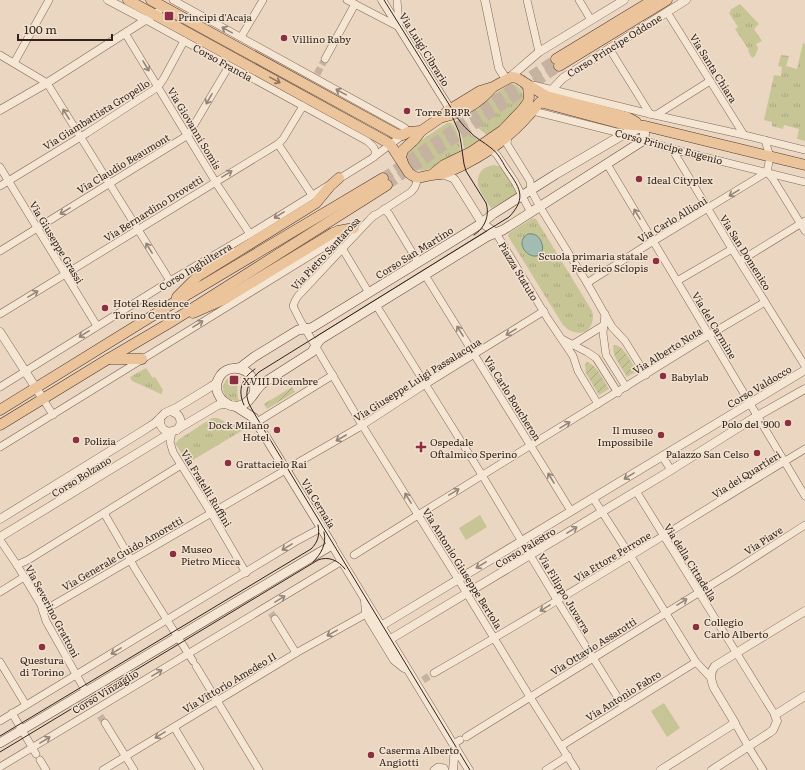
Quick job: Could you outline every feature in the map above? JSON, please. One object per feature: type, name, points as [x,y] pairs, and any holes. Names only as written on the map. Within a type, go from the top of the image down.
[{"type":"main road","name":"Corso Francia","points":[[128,0],[150,17],[385,141],[390,144],[403,163]]},
{"type":"main road","name":"Corso Francia","points":[[152,0],[171,2],[370,120],[401,136],[406,134]]},
{"type":"main road","name":"Corso Principe Oddone","points":[[652,0],[558,63],[667,0]]},
{"type":"main road","points":[[440,118],[452,116],[461,112],[507,78],[517,78],[546,96],[520,125],[505,133],[461,166],[437,174],[418,178],[409,173],[403,163],[401,157],[403,150],[421,131],[450,109],[480,91],[493,87]]},
{"type":"main road","points":[[505,133],[528,102],[528,86],[526,84]]},
{"type":"main road","name":"Corso Principe Eugenio","points":[[546,96],[627,117],[645,126],[805,165]]},
{"type":"main road","points":[[254,394],[254,382],[251,375],[246,371],[237,368],[230,369],[225,371],[218,380],[218,394],[222,400],[233,406],[248,402],[262,384],[312,352],[319,340],[488,236],[503,230],[531,213],[644,140],[645,126]]},
{"type":"main road","name":"Corso San Martino","points":[[237,368],[298,330],[313,327],[482,223],[493,214],[531,190],[624,134],[645,126]]},
{"type":"main road","points":[[406,134],[421,131]]},
{"type":"main road","points":[[165,308],[202,273],[316,203],[330,186],[339,178]]},
{"type":"main road","name":"Corso Inghilterra","points":[[0,410],[165,308],[385,182],[333,219],[171,322],[0,425]]},
{"type":"main road","points":[[171,322],[220,302],[333,233],[354,228]]},
{"type":"main road","points":[[108,359],[142,360]]},
{"type":"main road","name":"Via Cernaia","points":[[254,394],[252,404],[256,420]]},
{"type":"main road","name":"Via Cernaia","points":[[233,406],[256,420],[293,465],[321,528],[332,545]]},
{"type":"main road","name":"Corso Vinzaglio","points":[[0,744],[332,545]]},
{"type":"street","points":[[14,63],[49,0]]},
{"type":"street","name":"Corso Francia","points":[[108,0],[150,17],[184,41],[370,143],[376,153],[374,157]]},
{"type":"street","points":[[241,37],[262,0]]},
{"type":"street","points":[[347,0],[398,26],[397,0]]},
{"type":"street","name":"Via Luigi Cibrario","points":[[382,0],[450,109]]},
{"type":"street","points":[[485,0],[499,68],[507,78],[539,52],[624,0]]},
{"type":"street","points":[[527,0],[539,52]]},
{"type":"street","points":[[579,0],[591,20]]},
{"type":"street","name":"Corso Principe Oddone","points":[[546,96],[562,78],[686,0]]},
{"type":"street","points":[[0,110],[47,83],[171,2]]},
{"type":"street","name":"Corso Francia","points":[[171,2],[316,76],[405,128],[406,134]]},
{"type":"street","points":[[325,59],[355,4]]},
{"type":"street","name":"Via Santa Chiara","points":[[667,12],[744,135]]},
{"type":"street","name":"Via Giovanni Somis","points":[[125,33],[250,234]]},
{"type":"street","name":"Via Giambattista Gropello","points":[[0,186],[158,87],[184,41]]},
{"type":"street","points":[[609,48],[653,115]]},
{"type":"street","points":[[0,55],[47,83],[170,281]]},
{"type":"street","name":"Via Claudio Beaumont","points":[[0,251],[188,135],[229,66]]},
{"type":"street","points":[[653,115],[710,81]]},
{"type":"street","points":[[546,96],[653,115],[805,150]]},
{"type":"street","points":[[362,104],[370,120]]},
{"type":"street","name":"Via Bernardino Drovetti","points":[[0,314],[278,144],[283,139],[302,106]]},
{"type":"street","name":"Corso Principe Eugenio","points":[[533,111],[624,134],[672,149],[805,182]]},
{"type":"street","name":"Corso Principe Eugenio","points":[[645,126],[653,115]]},
{"type":"street","points":[[337,125],[351,122]]},
{"type":"street","points":[[505,133],[507,144],[530,181],[531,190],[540,207],[587,283],[612,327],[625,341],[646,375]]},
{"type":"street","points":[[390,144],[406,134]]},
{"type":"street","points":[[765,140],[770,157],[767,172],[803,222],[805,231]]},
{"type":"street","points":[[278,144],[312,195]]},
{"type":"street","name":"Corso Inghilterra","points":[[0,387],[170,281],[250,234],[374,157],[390,144]]},
{"type":"street","points":[[488,146],[499,158],[515,182],[531,213]]},
{"type":"street","name":"Via San Domenico","points":[[672,149],[805,366]]},
{"type":"street","name":"Via del Carmine","points":[[607,164],[805,496]]},
{"type":"street","name":"Via Giuseppe Grassi","points":[[0,167],[97,326]]},
{"type":"street","name":"Via Carlo Allioni","points":[[587,283],[767,172]]},
{"type":"street","name":"Piazza Statuto","points":[[437,174],[453,178],[482,223],[496,233],[572,356],[578,371],[598,404]]},
{"type":"street","points":[[0,447],[414,190],[418,178]]},
{"type":"street","points":[[384,209],[389,214],[418,262]]},
{"type":"street","name":"Via Pietro Santarosa","points":[[293,306],[294,301],[298,296],[374,215]]},
{"type":"street","points":[[740,261],[803,222]]},
{"type":"street","points":[[342,248],[369,293]]},
{"type":"street","points":[[677,281],[732,249]]},
{"type":"street","name":"Via Carlo Boucheron","points":[[425,275],[572,511]]},
{"type":"street","name":"Via Alberto Nota","points":[[354,555],[709,335],[765,302]]},
{"type":"street","name":"Via Filippo Juvarra","points":[[376,305],[623,706]]},
{"type":"street","name":"Via Antonio Giuseppe Bertola","points":[[293,306],[362,425],[419,514],[576,770]]},
{"type":"street","name":"Via Giuseppe Luigi Passalacqua","points":[[211,513],[362,425],[544,311]]},
{"type":"street","points":[[605,314],[603,334],[606,355],[622,390]]},
{"type":"street","points":[[572,345],[604,325]]},
{"type":"street","points":[[0,332],[53,415]]},
{"type":"street","name":"Piazza Statuto","points":[[560,338],[596,358],[622,390]]},
{"type":"street","name":"Corso Valdocco","points":[[662,456],[805,370]]},
{"type":"street","points":[[256,420],[333,375]]},
{"type":"street","points":[[170,411],[177,413],[180,419],[180,425],[174,431],[166,431],[160,424],[160,418],[165,412],[176,408],[212,387],[218,380]]},
{"type":"street","points":[[662,456],[671,470],[758,416],[805,389]]},
{"type":"street","name":"Corso Bolzano","points":[[0,539],[218,405],[224,404],[233,406]]},
{"type":"street","name":"Corso Bolzano","points":[[0,519],[141,432],[160,418]]},
{"type":"street","name":"Via Fratelli Ruffini","points":[[174,431],[170,442],[173,452],[246,573]]},
{"type":"street","name":"Via dei Quartieri","points":[[698,515],[805,449]]},
{"type":"street","name":"Corso Palestro","points":[[380,626],[662,456]]},
{"type":"street","points":[[17,565],[28,560],[181,465]]},
{"type":"street","name":"Corso Palestro","points":[[389,640],[671,470]]},
{"type":"street","name":"Via della Cittadella","points":[[636,492],[775,715]]},
{"type":"street","points":[[593,498],[696,662],[711,678]]},
{"type":"street","points":[[104,513],[167,620],[195,663],[259,770]]},
{"type":"street","name":"Via Generale Guido Amoretti","points":[[42,611],[211,513]]},
{"type":"street","name":"Via Ettore Perrone","points":[[434,673],[495,638],[698,515]]},
{"type":"street","name":"Via Piave","points":[[732,572],[805,525]]},
{"type":"street","points":[[0,720],[321,528]]},
{"type":"street","name":"Via Severino Grattoni","points":[[0,539],[40,605],[46,621],[86,692]]},
{"type":"street","name":"Via Cernaia","points":[[332,545],[409,672]]},
{"type":"street","name":"Corso Vinzaglio","points":[[0,767],[36,754],[189,654],[271,613],[342,561]]},
{"type":"street","name":"Via Ottavio Assarotti","points":[[454,746],[463,738],[530,696],[732,572]]},
{"type":"street","points":[[0,592],[24,577]]},
{"type":"street","name":"Via Cernaia","points":[[365,600],[366,614],[394,660],[419,682],[469,770]]},
{"type":"street","points":[[763,770],[714,688],[711,678],[712,671],[715,666],[805,611]]},
{"type":"street","points":[[271,613],[296,653]]},
{"type":"street","name":"Via Vittorio Amedeo II","points":[[103,770],[296,653],[366,614]]},
{"type":"street","points":[[0,662],[26,705]]},
{"type":"street","name":"Via Antonio Fabro","points":[[561,746],[623,706],[696,662]]},
{"type":"street","points":[[712,770],[773,730],[777,721],[775,715],[805,696]]},
{"type":"street","points":[[12,713],[46,770]]},
{"type":"street","points":[[104,723],[134,770]]},
{"type":"street","points":[[660,770],[735,723]]},
{"type":"street","points":[[174,727],[200,770]]},
{"type":"street","points":[[453,770],[454,746]]},
{"type":"street","points":[[546,770],[568,756]]},
{"type":"street","points":[[434,770],[438,767],[444,768],[445,770]]},
{"type":"green space","points":[[740,4],[759,24],[754,29],[762,41],[756,44],[758,48],[755,56],[752,58],[748,51],[749,50],[735,29],[738,27],[729,13],[731,11],[730,10]]},
{"type":"green space","points":[[803,43],[805,44],[805,141],[797,139],[799,129],[784,125],[783,129],[772,126],[772,122],[764,120],[774,75],[781,76],[782,67],[778,66],[781,55],[789,56],[786,66],[797,69]]},
{"type":"green space","points":[[510,84],[517,86],[521,90],[524,97],[523,102],[503,124],[488,136],[472,123],[466,112]]},
{"type":"green space","points":[[447,123],[451,123],[456,129],[461,153],[427,170],[417,170],[407,154],[411,147]]},
{"type":"green space","points":[[462,126],[479,141],[465,151],[460,128]]},
{"type":"green space","points":[[494,165],[506,172],[517,194],[491,208],[480,191],[478,177],[483,170]]},
{"type":"green space","points":[[533,218],[536,219],[592,311],[592,324],[585,332],[574,332],[568,330],[563,325],[508,236],[509,233]]},
{"type":"green space","points":[[614,345],[618,346],[624,351],[637,371],[627,377],[615,357],[613,349]]},
{"type":"green space","points":[[587,362],[594,366],[609,389],[599,395],[586,373],[585,365]]},
{"type":"green space","points":[[146,368],[153,378],[155,377],[163,390],[161,394],[132,381],[130,377]]},
{"type":"green space","points":[[234,375],[241,377],[237,389],[239,401],[228,398],[223,391],[225,382]]},
{"type":"green space","points":[[292,387],[295,392],[267,409],[264,404]]},
{"type":"green space","points":[[212,418],[217,418],[228,423],[238,425],[243,430],[188,463],[175,443]]},
{"type":"green space","points":[[480,515],[487,527],[466,540],[459,528]]},
{"type":"green space","points":[[664,703],[680,728],[667,737],[651,711]]},
{"type":"shaded area","points":[[528,234],[539,237],[543,246],[541,253],[537,256],[529,254],[523,247],[522,242]]},
{"type":"tunnel","points":[[317,74],[325,59]]},
{"type":"tunnel","points":[[383,178],[556,59]]},
{"type":"tunnel","points":[[387,185],[559,66]]},
{"type":"tunnel","points":[[271,613],[275,619]]},
{"type":"tunnel","points":[[423,680],[434,673]]},
{"type":"tunnel","points":[[100,716],[105,723]]},
{"type":"tram line","points":[[384,0],[460,121],[471,133],[500,157],[520,192],[518,204],[509,217],[259,372],[249,385],[247,397],[254,413],[470,770]]},
{"type":"tram line","points":[[452,116],[459,132],[466,171],[486,203],[487,208],[486,221],[481,229],[474,235]]},
{"type":"tram line","points":[[244,405],[241,394],[242,385],[247,376],[255,369]]},
{"type":"tram line","points":[[0,736],[311,549],[318,538],[318,525]]},
{"type":"tram line","points":[[313,562],[319,556],[323,548],[325,541],[324,532]]},
{"type":"tram line","points":[[0,752],[318,560],[325,558],[333,560],[345,569]]},
{"type":"place","name":"Principi d'Acaja","points":[[169,16]]},
{"type":"place","name":"Villino Raby","points":[[284,38]]},
{"type":"place","name":"Torre BBPR","points":[[407,111]]},
{"type":"place","name":"Ideal Cityplex","points":[[639,179]]},
{"type":"place","name":"Scuola primaria statale Federico Sclopis","points":[[656,261]]},
{"type":"place","name":"Hotel Residence Torino Centro","points":[[105,308]]},
{"type":"place","name":"Babylab","points":[[663,376]]},
{"type":"place","name":"XVIII Dicembre","points":[[234,380]]},
{"type":"place","name":"Polo del '900","points":[[788,423]]},
{"type":"place","name":"Dock Milano Hotel","points":[[277,430]]},
{"type":"place","name":"Il museo Impossibile","points":[[661,435]]},
{"type":"place","name":"Polizia","points":[[76,440]]},
{"type":"place","name":"Ospedale Oftalmico Sperino","points":[[421,447]]},
{"type":"place","name":"Palazzo San Celso","points":[[757,453]]},
{"type":"place","name":"Grattacielo Rai","points":[[228,463]]},
{"type":"place","name":"Museo Pietro Micca","points":[[173,554]]},
{"type":"place","name":"Collegio Carlo Alberto","points":[[696,627]]},
{"type":"place","name":"Questura di Torino","points":[[42,647]]},
{"type":"place","name":"Caserma Alberto Angiotti","points":[[371,755]]}]
